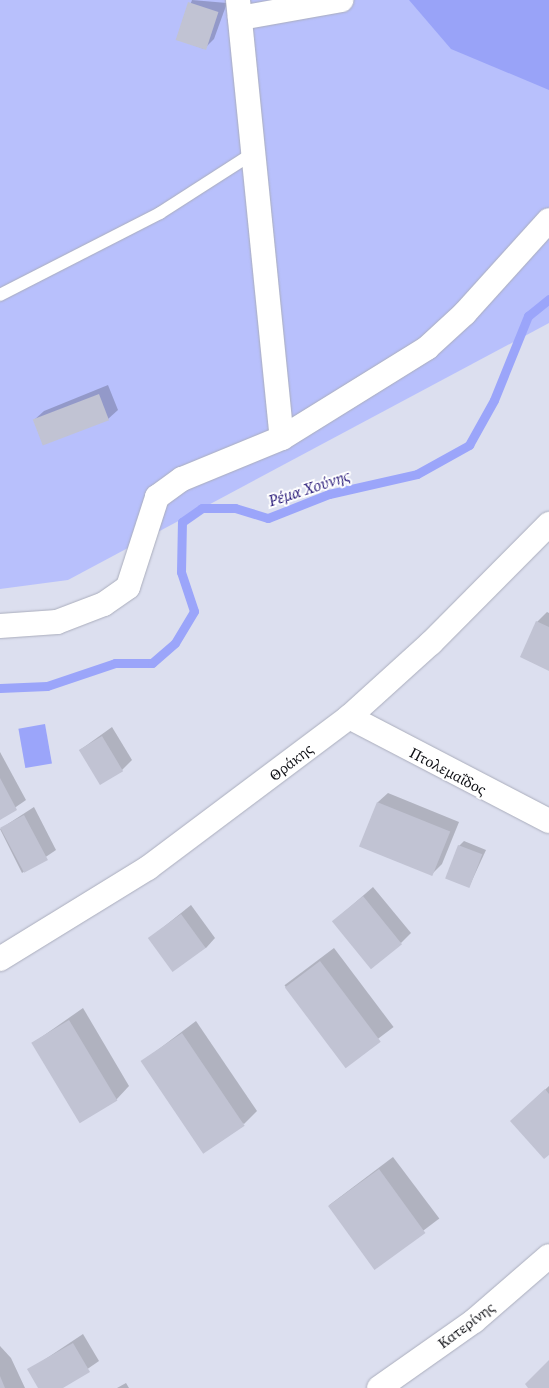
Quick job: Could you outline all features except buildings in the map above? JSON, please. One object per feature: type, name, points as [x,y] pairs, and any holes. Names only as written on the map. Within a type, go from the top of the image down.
[{"type":"street","points":[[282,438],[252,154],[239,9],[341,0]]},
{"type":"street","points":[[0,626],[57,622],[104,604],[128,587],[157,498],[182,479],[282,438],[427,348],[466,313],[549,220]]},
{"type":"street","name":"Θράκης","points":[[0,959],[148,868],[349,717],[431,643],[549,524]]},
{"type":"street","name":"Πτολεμαΐδος","points":[[349,717],[549,821]]},
{"type":"street","name":"Κατερίνης","points":[[379,1388],[474,1321],[549,1256]]},
{"type":"lane","points":[[0,296],[160,213],[252,154]]},
{"type":"shaded area","points":[[0,0],[549,0],[549,323],[68,580],[0,589]]},
{"type":"shaded area","points":[[409,0],[549,0],[549,90],[451,49]]},
{"type":"shaded area","points":[[45,724],[52,763],[25,768],[18,729]]},
{"type":"waterway","name":"Ρέμα Χούνης","points":[[0,688],[47,686],[115,663],[152,663],[175,643],[194,611],[181,572],[182,522],[202,508],[235,508],[268,518],[329,494],[417,474],[469,445],[494,400],[528,316],[549,299]]}]
